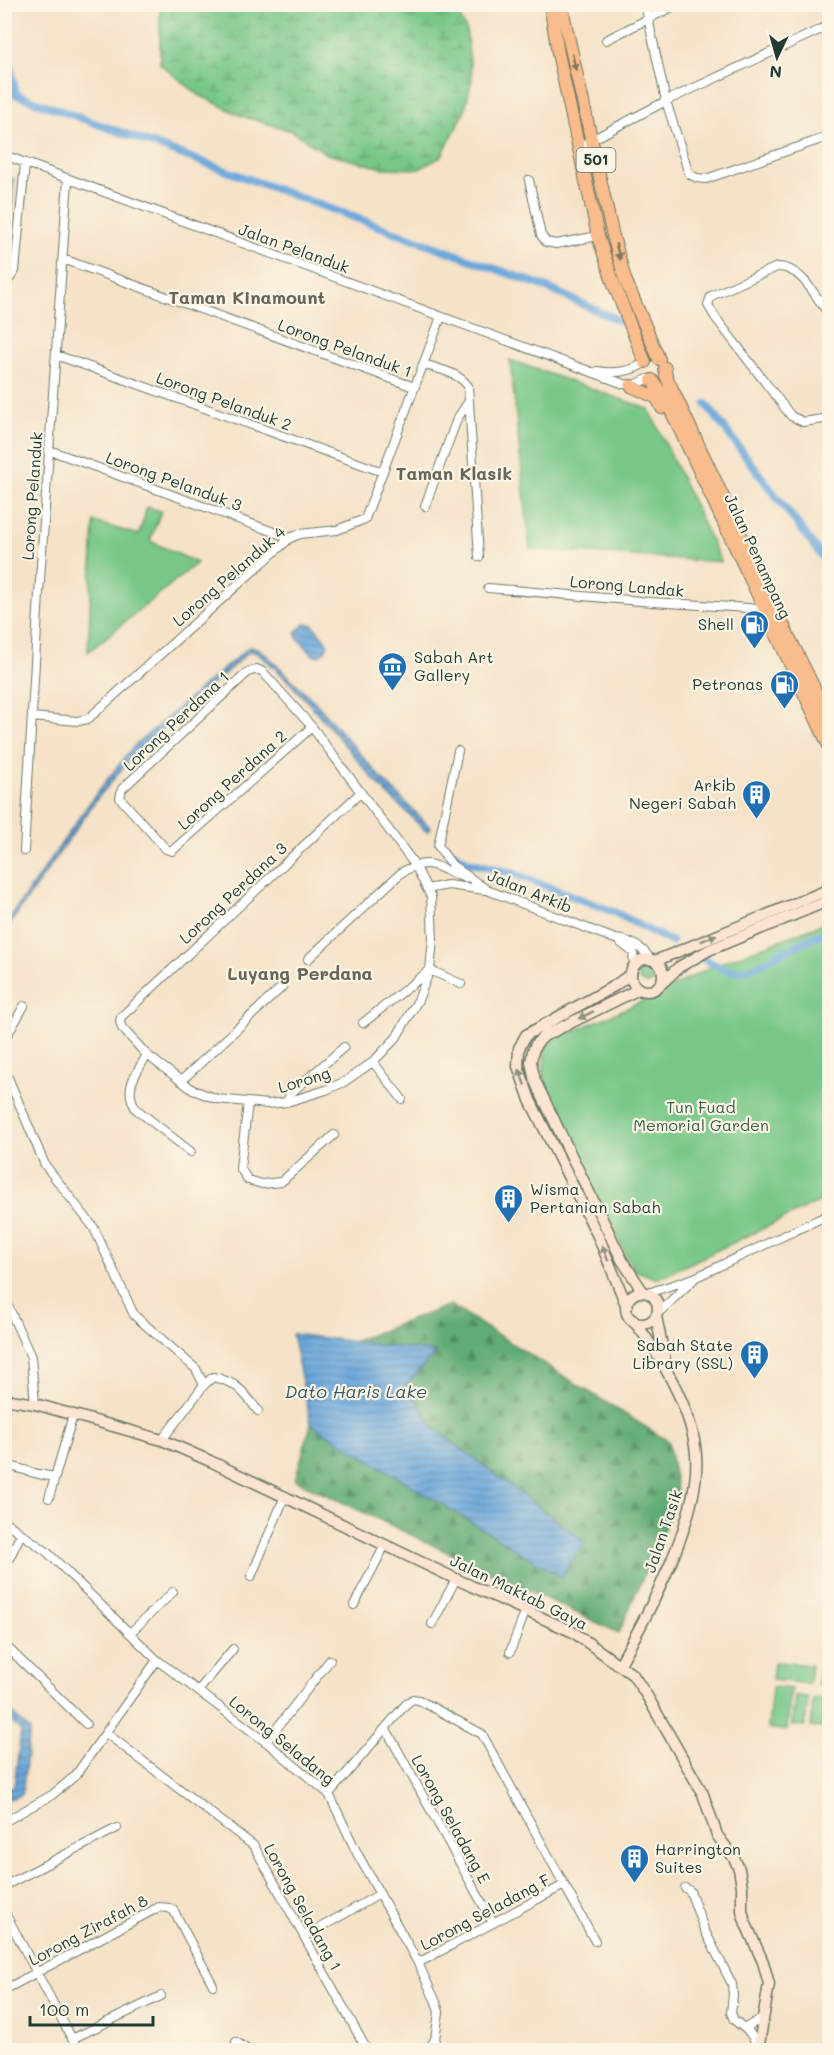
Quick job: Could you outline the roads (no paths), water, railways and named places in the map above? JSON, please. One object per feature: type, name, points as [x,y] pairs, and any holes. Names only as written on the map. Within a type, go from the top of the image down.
[{"type":"main road","name":"Jalan Penampang","points":[[550,4],[560,61],[625,279],[666,376],[786,633],[830,720]]},
{"type":"main road","name":"Jalan Penampang","points":[[561,4],[586,144],[598,236],[613,282],[645,362],[643,372],[666,398],[764,609],[825,728],[830,748]]},
{"type":"main road","points":[[645,362],[651,358],[659,359],[663,377],[650,380]]},
{"type":"main road","points":[[631,386],[657,398],[680,442],[699,467]]},
{"type":"main road","points":[[768,593],[764,609],[772,614],[786,633]]},
{"type":"street","points":[[645,4],[666,101],[689,174],[706,179],[830,136]]},
{"type":"street","points":[[606,40],[678,4]]},
{"type":"street","points":[[586,144],[666,101],[830,25]]},
{"type":"street","name":"Jalan Pelanduk","points":[[4,155],[631,386]]},
{"type":"street","points":[[4,280],[10,278],[15,271],[25,163]]},
{"type":"street","name":"Lorong Pelanduk","points":[[24,851],[68,179]]},
{"type":"street","points":[[529,180],[543,239],[556,244],[598,236]]},
{"type":"street","name":"Lorong Pelanduk 1","points":[[63,259],[414,387]]},
{"type":"street","points":[[830,316],[799,274],[785,267],[777,267],[711,296],[708,305],[714,317],[791,416],[803,422],[830,418]]},
{"type":"street","name":"Lorong Pelanduk 4","points":[[33,717],[78,721],[88,718],[290,538],[300,534],[337,530],[365,519],[441,317]]},
{"type":"street","name":"Lorong Pelanduk 2","points":[[56,355],[383,472]]},
{"type":"street","name":"Jalan Pelanduk","points":[[575,367],[615,372],[634,369],[645,362]]},
{"type":"street","points":[[423,364],[463,379],[468,386],[479,557]]},
{"type":"street","points":[[631,386],[650,380]]},
{"type":"street","points":[[424,506],[457,419],[469,401]]},
{"type":"street","name":"Lorong Pelanduk 3","points":[[49,450],[290,538]]},
{"type":"street","name":"Lorong Landak","points":[[488,588],[764,609]]},
{"type":"street","name":"Lorong","points":[[124,1014],[120,1022],[122,1028],[147,1055],[193,1090],[217,1099],[248,1103],[287,1102],[344,1082],[373,1062],[396,1038],[409,1018],[430,970],[433,939],[431,897],[415,865],[312,727],[263,672],[257,669],[248,672]]},
{"type":"street","name":"Lorong Perdana 1","points":[[170,851],[120,798],[122,789],[248,672]]},
{"type":"street","name":"Lorong Perdana 2","points":[[170,851],[312,727]]},
{"type":"street","name":"Jalan Arkib","points":[[458,751],[438,846],[452,865],[487,891],[615,939],[631,950],[635,960],[632,970]]},
{"type":"street","name":"Lorong Perdana 3","points":[[124,1014],[360,792]]},
{"type":"street","points":[[308,959],[402,872],[415,865],[428,863],[470,880]]},
{"type":"street","points":[[427,889],[448,885],[487,891]]},
{"type":"street","points":[[431,897],[458,886]]},
{"type":"street","points":[[694,1278],[649,1322],[633,1320],[628,1313],[599,1238],[530,1100],[521,1077],[518,1058],[522,1041],[533,1030],[606,991],[641,960],[653,960],[830,889]]},
{"type":"street","points":[[632,970],[633,983],[639,989],[654,990],[687,962],[709,950],[830,900]]},
{"type":"street","name":"Jalan Arkib","points":[[615,939],[622,939],[640,948],[653,960]]},
{"type":"street","points":[[653,960],[664,973],[662,983]]},
{"type":"street","points":[[363,1023],[430,970],[461,984]]},
{"type":"street","points":[[181,1081],[282,987]]},
{"type":"street","points":[[639,989],[544,1036],[536,1044],[531,1062],[534,1081],[622,1260],[645,1293],[657,1301],[656,1315]]},
{"type":"street","points":[[4,1041],[24,1006]]},
{"type":"street","points":[[287,1102],[290,1094],[344,1047]]},
{"type":"street","points":[[147,1055],[131,1081],[129,1088],[131,1103],[135,1109],[191,1152]]},
{"type":"street","points":[[373,1062],[402,1099]]},
{"type":"street","points":[[4,1068],[45,1166],[94,1228],[134,1316],[196,1369],[204,1385]]},
{"type":"street","points":[[248,1103],[240,1168],[248,1180],[262,1184],[281,1182],[334,1135]]},
{"type":"street","points":[[627,1307],[630,1298],[636,1293],[645,1293],[694,1278],[830,1214]]},
{"type":"street","points":[[4,1297],[9,1314],[32,1357],[35,1404]]},
{"type":"street","name":"Jalan Tasik","points":[[656,1315],[666,1369]]},
{"type":"street","name":"Jalan Tasik","points":[[620,1664],[646,1617],[664,1576],[687,1518],[696,1480],[696,1455],[682,1405],[666,1369],[633,1320]]},
{"type":"street","points":[[162,1440],[204,1385],[213,1377],[231,1382],[244,1393],[258,1411]]},
{"type":"street","name":"Jalan Maktab Gaya","points":[[4,1399],[35,1404],[162,1440],[573,1632],[633,1675],[647,1695],[703,1794],[717,1835],[734,1858],[738,1869],[742,1886],[742,1911],[768,1976],[769,1984],[758,2048]]},
{"type":"street","points":[[50,1498],[73,1415]]},
{"type":"street","points":[[4,1464],[55,1477]]},
{"type":"street","points":[[251,1577],[285,1496]]},
{"type":"street","name":"Lorong Seladang","points":[[4,1521],[47,1552],[157,1660],[266,1742],[329,1794],[357,1853],[418,1963],[436,2002],[439,2012],[435,2039],[429,2050]]},
{"type":"street","points":[[4,1569],[21,1534]]},
{"type":"street","points":[[354,1605],[385,1545]]},
{"type":"street","points":[[432,1624],[456,1579]]},
{"type":"street","points":[[130,1633],[173,1592]]},
{"type":"street","points":[[510,1652],[526,1610]]},
{"type":"street","points":[[4,1644],[86,1724]]},
{"type":"street","points":[[198,1691],[233,1648]]},
{"type":"street","points":[[4,1822],[52,1795],[75,1776],[157,1660]]},
{"type":"street","points":[[266,1742],[330,1660]]},
{"type":"street","points":[[329,1794],[406,1704],[412,1700],[419,1700],[482,1734],[595,1941]]},
{"type":"street","name":"Lorong Seladang E","points":[[386,1729],[493,1923]]},
{"type":"street","name":"Lorong Seladang 1","points":[[106,1733],[254,1846],[367,2050]]},
{"type":"street","points":[[4,1886],[117,1828]]},
{"type":"street","name":"Lorong Seladang F","points":[[418,1963],[564,1885]]},
{"type":"street","points":[[685,1888],[690,1891],[704,1929],[732,1984],[731,2013],[734,2020],[746,2028],[758,2048]]},
{"type":"street","points":[[305,1936],[380,1894]]},
{"type":"street","name":"Lorong Zirafah 8","points":[[4,1990],[159,1907],[174,1911],[213,1986]]},
{"type":"street","points":[[4,1911],[78,2050]]},
{"type":"street","points":[[72,2038],[161,1996]]},
{"type":"street","points":[[746,2028],[764,2017]]},
{"type":"street","points":[[236,2042],[248,2050]]},
{"type":"street","points":[[506,2050],[513,2050]]},
{"type":"water","points":[[306,623],[313,625],[328,644],[326,650],[319,656],[313,655],[296,636],[296,632]]},
{"type":"water","points":[[249,647],[258,648],[315,702],[382,779],[431,828],[427,832],[402,808],[377,783],[295,688],[277,670],[250,651],[137,751],[97,799],[5,931],[5,925],[93,798],[132,748]]},
{"type":"water","name":"Dato Haris Lake","points":[[292,1334],[436,1352],[406,1385],[435,1429],[585,1542],[561,1577],[311,1424]]},
{"type":"water","points":[[5,1707],[30,1730],[22,1795],[5,1800],[5,1789],[14,1786],[21,1731],[5,1716]]},
{"type":"waterway","points":[[4,38],[16,94]]},
{"type":"waterway","points":[[4,90],[543,286],[620,321]]},
{"type":"waterway","points":[[706,404],[830,567]]},
{"type":"waterway","points":[[448,850],[468,862],[512,873],[614,912],[672,942]]},
{"type":"waterway","points":[[774,956],[830,930]]},
{"type":"waterway","points":[[698,956],[732,971],[747,970],[767,961]]},
{"type":"place","name":"Shell","points":[[755,650]]},
{"type":"place","name":"Sabah Art Gallery","points":[[393,692]]},
{"type":"place","name":"Petronas","points":[[784,710]]},
{"type":"place","name":"Arkib Negeri Sabah","points":[[757,820]]},
{"type":"place","name":"Wisma Pertanian Sabah","points":[[509,1224]]},
{"type":"place","name":"Sabah State Library (SSL)","points":[[754,1380]]},
{"type":"place","name":"Harrington Suites","points":[[634,1884]]},
{"type":"district","name":"Taman Kinamount","points":[[247,298]]},
{"type":"district","name":"Taman Klasik","points":[[454,474]]},
{"type":"district","name":"Luyang Perdana","points":[[300,974]]},
{"type":"park label","name":"Tun Fuad Memorial Garden","points":[[701,1116]]}]
